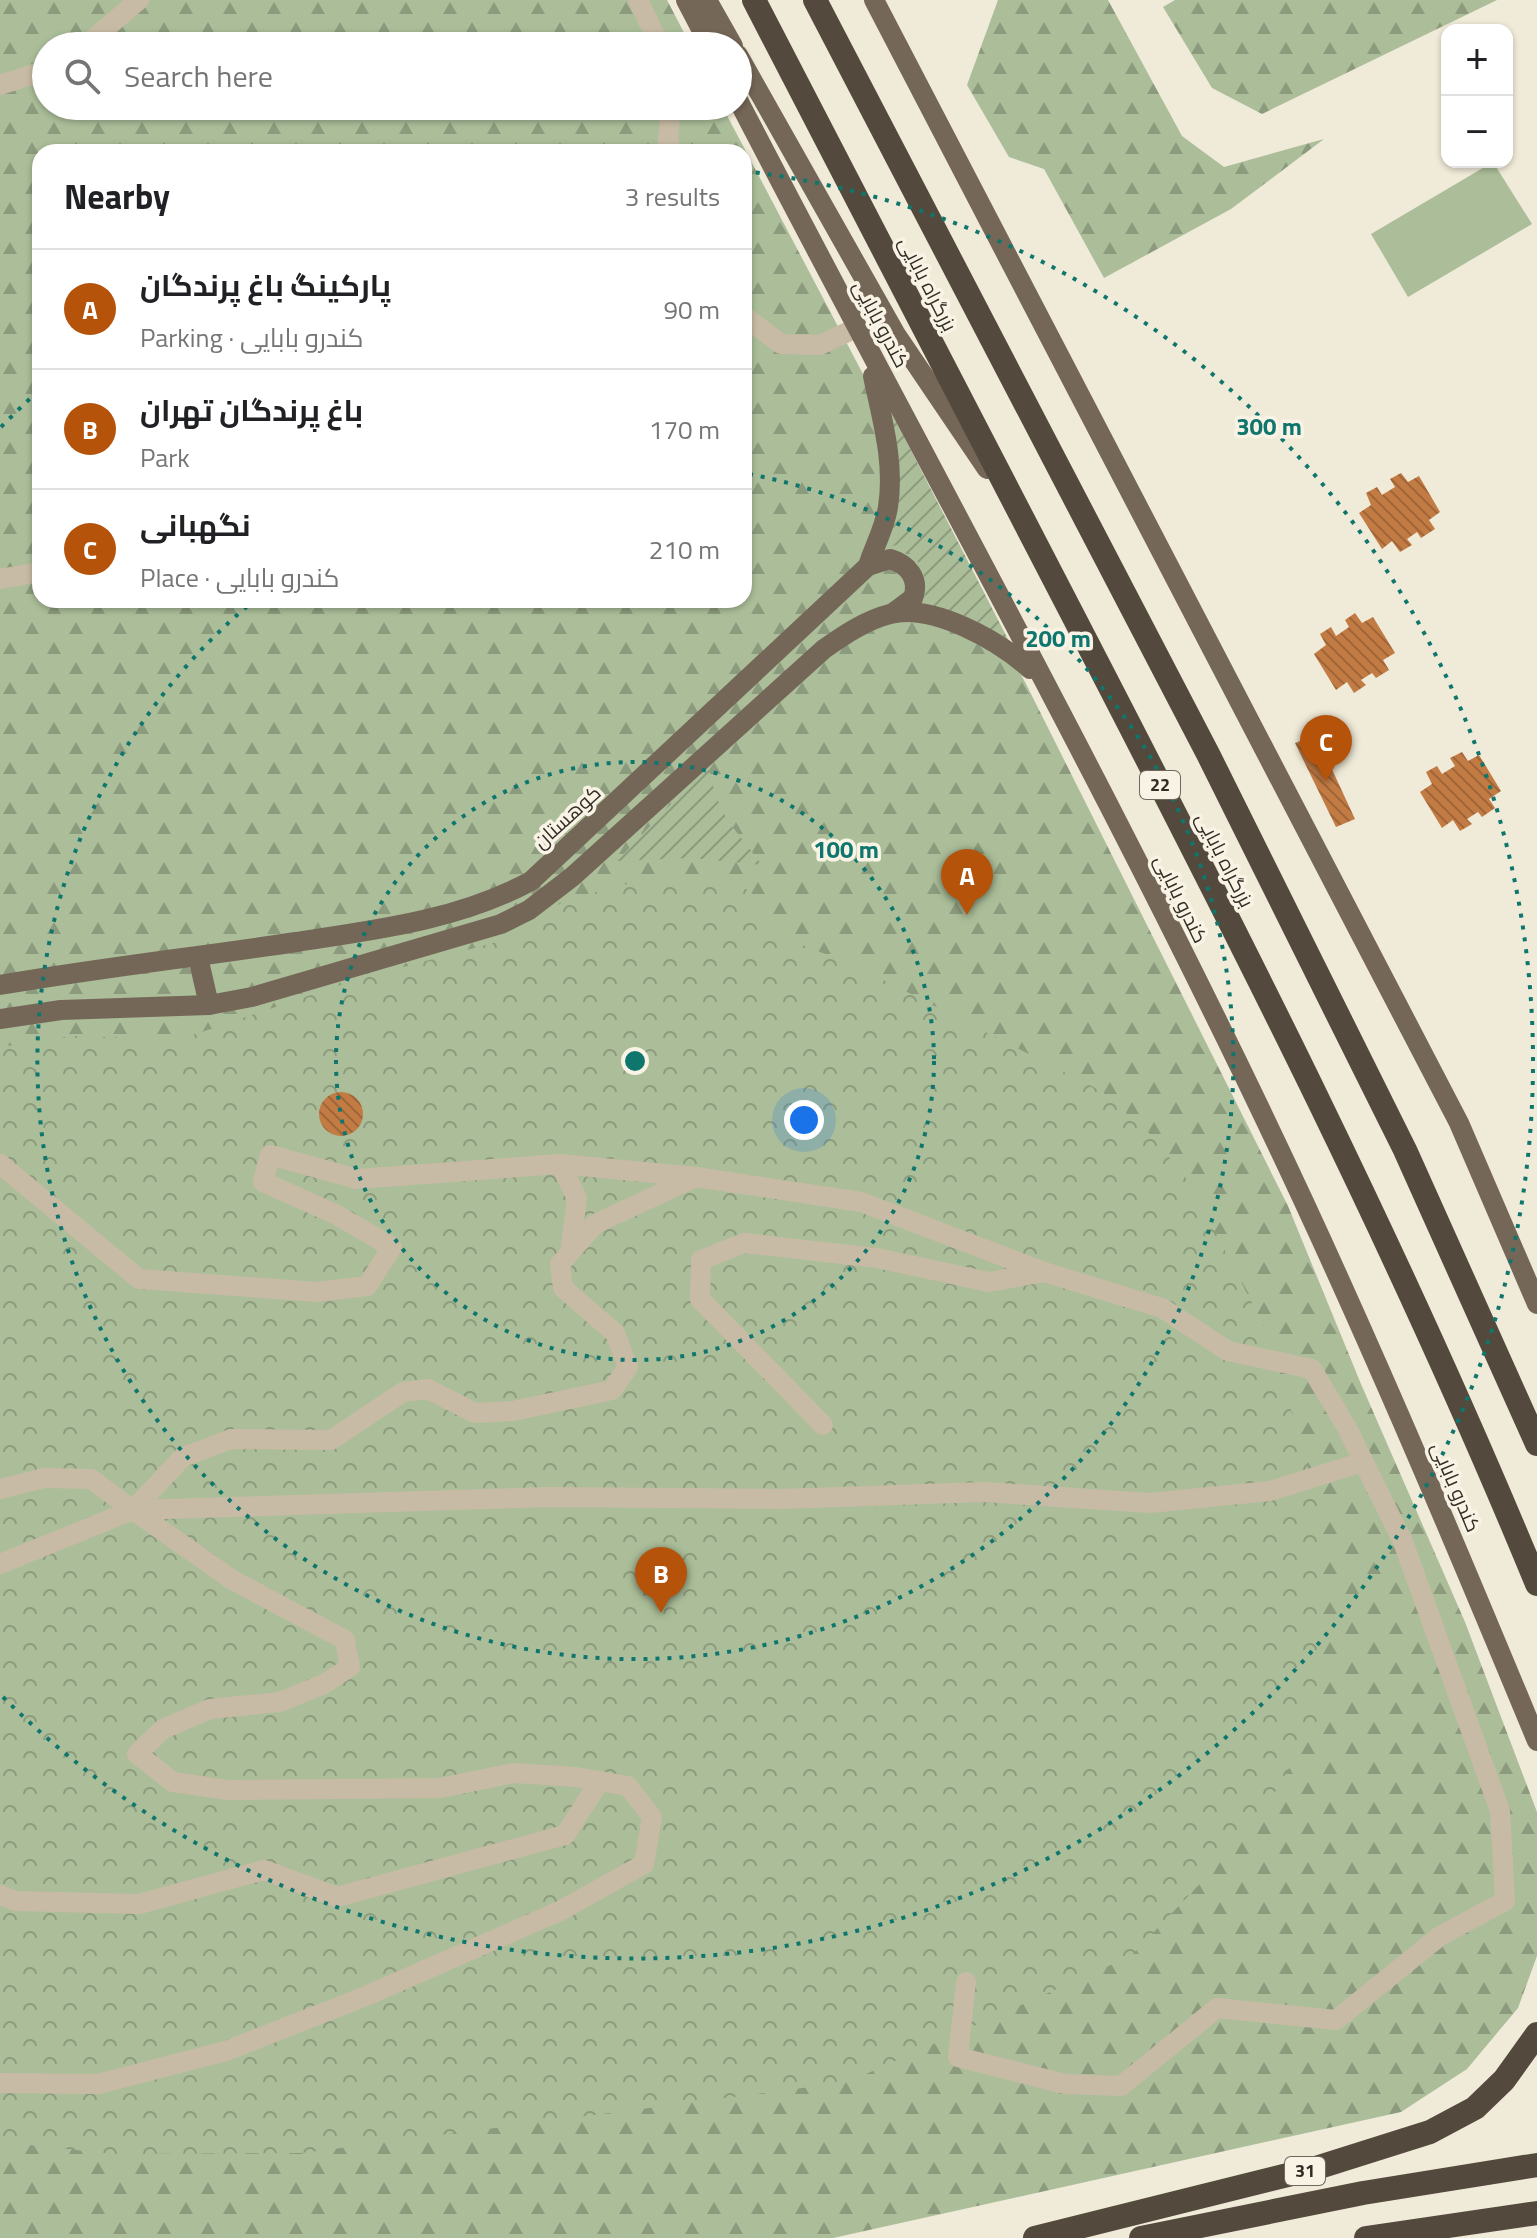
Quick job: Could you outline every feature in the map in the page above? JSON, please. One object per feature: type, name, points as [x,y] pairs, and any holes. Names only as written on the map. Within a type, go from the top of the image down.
[{"type":"highway","name":"بزرگراه بابایی","points":[[754,0],[1356,1173],[1495,1481],[1537,1584]]},
{"type":"highway","name":"بزرگراه بابایی","points":[[815,0],[1219,776],[1405,1150],[1537,1444]]},
{"type":"highway","name":"31","points":[[1035,2238],[1316,2168],[1430,2132],[1475,2108],[1504,2080],[1537,2034]]},
{"type":"highway","points":[[1141,2238],[1363,2193],[1537,2165]]},
{"type":"highway","points":[[1366,2238],[1537,2213]]},
{"type":"main road","points":[[686,0],[703,32]]},
{"type":"main road","points":[[707,0],[725,32]]},
{"type":"main road","points":[[874,0],[1459,1123],[1537,1304]]},
{"type":"main road","points":[[752,80],[895,333],[1031,536]]},
{"type":"main road","name":"کندرو بابایی","points":[[748,120],[1086,761],[1303,1200],[1439,1505],[1537,1741]]},
{"type":"main road","name":"کوهستان","points":[[0,985],[352,934],[492,903],[531,881],[868,566],[887,510],[890,459],[868,350]]},
{"type":"main road","points":[[0,1019],[61,1010],[209,1005],[252,997],[501,924],[529,910],[635,822],[824,649],[860,626],[893,613],[913,598],[916,582],[903,565],[890,559],[868,566]]},
{"type":"main road","points":[[893,613],[932,617],[972,629],[1002,647],[1040,678]]},
{"type":"main road","points":[[198,957],[209,1005]]},
{"type":"street","points":[[101,32],[139,0]]},
{"type":"street","points":[[638,0],[653,32]]},
{"type":"street","points":[[0,85],[32,75]]},
{"type":"street","points":[[669,144],[670,120]]},
{"type":"street","points":[[752,322],[781,344],[820,345],[856,328]]},
{"type":"street","points":[[0,579],[32,573]]},
{"type":"street","points":[[0,1164],[139,1279],[317,1292],[367,1286],[392,1247],[335,1214],[263,1182],[270,1155],[357,1179],[560,1164],[696,1177],[861,1202],[1044,1272],[1162,1308],[1228,1351],[1312,1369],[1403,1542],[1500,1811],[1505,1901],[1440,1936],[1336,2020],[1217,2008],[1121,2086],[1065,2084],[958,2057],[966,1982]]},
{"type":"street","points":[[560,1164],[577,1198],[571,1247]]},
{"type":"street","points":[[133,1510],[183,1457],[231,1439],[331,1440],[403,1392],[428,1389],[475,1413],[513,1411],[612,1390],[628,1367],[615,1333],[563,1288],[560,1264],[571,1247],[595,1224],[696,1177]]},
{"type":"street","points":[[823,1425],[700,1299],[701,1260],[744,1243],[877,1258],[989,1282],[1044,1272]]},
{"type":"street","points":[[0,1564],[133,1510],[547,1497],[781,1499],[984,1492],[1150,1503],[1270,1491],[1363,1462]]},
{"type":"street","points":[[0,1489],[44,1478],[91,1479],[231,1579],[345,1640],[350,1667],[324,1684],[280,1702],[210,1709],[163,1729],[137,1754],[173,1782],[228,1790],[440,1788],[514,1773],[628,1786],[652,1817],[644,1864],[562,1910],[366,1996],[226,2051],[98,2084],[0,2083]]},
{"type":"street","points":[[0,1895],[15,1901],[139,1904],[264,1870],[337,1897],[565,1835],[600,1781]]},
{"type":"green space","points":[[0,0],[667,0],[684,32],[32,32],[32,120],[729,120],[742,144],[32,144],[32,608],[752,608],[752,163],[1026,684],[1288,1206],[1361,1384],[1465,1622],[1537,1812],[1537,1956],[1518,2008],[1467,2069],[1401,2112],[833,2238],[0,2238]]},
{"type":"green space","points":[[998,0],[1108,0],[1182,136],[1224,167],[1324,139],[1231,209],[1104,278],[1044,169],[1009,157],[967,85]]},
{"type":"green space","points":[[1175,0],[1497,0],[1448,24],[1441,24],[1441,27],[1262,114],[1212,88],[1163,7]]},
{"type":"green space","points":[[1483,168],[1497,168],[1532,224],[1408,297],[1371,234]]},
{"type":"green space","points":[[882,394],[1012,647],[992,630],[970,618],[922,607],[925,578],[919,563],[897,545],[883,548],[895,503],[899,471]]},
{"type":"green space","points":[[708,765],[722,810],[762,865],[691,858],[617,861]]},
{"type":"green space","points":[[678,878],[739,885],[751,892],[771,925],[788,939],[860,968],[1101,1091],[1150,1134],[1190,1183],[1269,1336],[1322,1515],[1323,1711],[1255,1826],[1131,1956],[848,2082],[302,2153],[114,2154],[0,2142],[0,1047],[71,1036],[181,1039],[355,980],[493,943],[521,931],[567,899],[635,882]]},
{"type":"building","points":[[1401,473],[1408,482],[1419,476],[1440,512],[1429,520],[1435,529],[1421,538],[1417,532],[1407,539],[1412,545],[1400,552],[1392,541],[1382,549],[1359,513],[1371,505],[1366,493],[1377,487],[1382,495],[1395,487],[1390,479]]},
{"type":"building","points":[[1355,613],[1362,623],[1373,617],[1395,653],[1383,660],[1389,670],[1376,678],[1372,673],[1361,680],[1366,685],[1354,693],[1347,682],[1336,690],[1314,654],[1326,645],[1320,634],[1331,627],[1336,636],[1349,627],[1345,620]]},
{"type":"building","points":[[1316,735],[1355,819],[1336,827],[1295,743]]},
{"type":"building","points":[[1462,752],[1468,761],[1479,755],[1501,791],[1489,799],[1495,808],[1482,817],[1478,812],[1467,819],[1472,824],[1460,831],[1453,820],[1442,828],[1420,792],[1432,784],[1426,772],[1437,766],[1442,774],[1455,766],[1450,758]]},
{"type":"building","points":[[341,1092],[356,1099],[363,1114],[356,1129],[341,1136],[326,1129],[319,1114],[326,1099]]},
{"type":"place","name":"نگهبانی","points":[[1326,781]]},
{"type":"place","name":"پارکینگ باغ پرندگان","points":[[967,915]]},
{"type":"place","name":"باغ پرندگان تهران","points":[[661,1613]]}]
